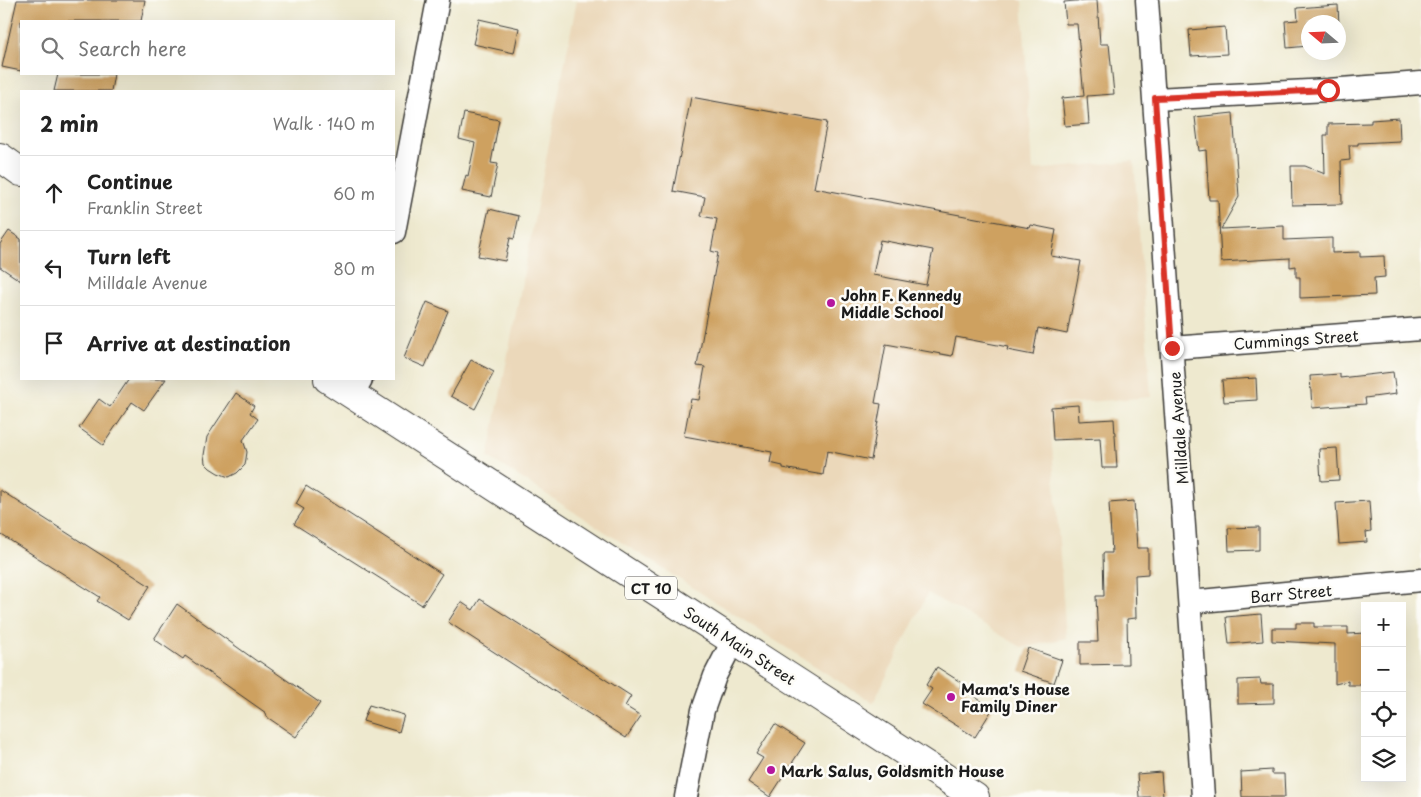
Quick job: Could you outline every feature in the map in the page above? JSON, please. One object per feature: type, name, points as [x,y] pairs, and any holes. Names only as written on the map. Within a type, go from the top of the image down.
[{"type":"highway","points":[[0,157],[20,171]]},
{"type":"highway","name":"South Main Street","points":[[332,380],[356,387],[733,640],[976,797]]},
{"type":"street","points":[[395,227],[438,0]]},
{"type":"street","name":"Milldale Avenue","points":[[1147,0],[1203,797]]},
{"type":"street","points":[[1155,98],[1328,90],[1421,83]]},
{"type":"street","name":"Cummings Street","points":[[1172,348],[1421,329]]},
{"type":"street","name":"Barr Street","points":[[1190,602],[1421,580]]},
{"type":"street","points":[[686,797],[703,710],[715,676],[733,640]]},
{"type":"shaded area","name":"John F. Kennedy Middle School","points":[[577,0],[1022,0],[1033,170],[1134,161],[1151,397],[1049,405],[1066,638],[1023,648],[928,593],[873,703],[488,457]]},
{"type":"building","points":[[17,0],[145,0],[141,20],[20,20],[20,71],[2,67]]},
{"type":"building","points":[[1097,0],[1100,44],[1109,44],[1114,94],[1087,96],[1089,124],[1065,126],[1062,98],[1084,96],[1077,24],[1066,24],[1064,2]]},
{"type":"building","points":[[1338,5],[1338,15],[1301,15],[1301,47],[1287,48],[1285,21],[1298,20],[1297,8]]},
{"type":"building","points":[[479,19],[519,28],[514,53],[473,44]]},
{"type":"building","points":[[1225,27],[1227,54],[1191,56],[1189,30]]},
{"type":"building","points":[[58,75],[114,75],[111,90],[54,90]]},
{"type":"building","points":[[691,97],[827,122],[814,188],[1030,228],[1031,225],[1056,230],[1051,256],[1081,261],[1067,334],[1038,328],[1033,355],[1007,350],[1008,347],[956,337],[952,356],[886,344],[875,403],[881,404],[871,460],[827,451],[823,475],[783,468],[783,466],[770,463],[772,452],[684,436],[691,399],[699,400],[705,367],[697,366],[718,253],[711,251],[717,219],[701,216],[705,197],[673,191]],"holes":[[[880,240],[933,250],[926,285],[873,275]]]},
{"type":"building","points":[[464,113],[499,120],[491,163],[498,164],[491,197],[462,191],[466,175],[468,176],[475,143],[459,139]]},
{"type":"building","points":[[1233,113],[1239,197],[1221,229],[1284,226],[1284,240],[1332,238],[1332,253],[1360,252],[1360,257],[1384,256],[1385,277],[1374,278],[1375,295],[1300,298],[1300,277],[1296,277],[1296,266],[1290,267],[1290,258],[1221,262],[1218,200],[1209,200],[1206,150],[1199,151],[1195,117]]},
{"type":"building","points":[[1399,118],[1400,141],[1349,145],[1350,160],[1341,161],[1342,204],[1292,205],[1291,166],[1305,166],[1325,174],[1324,135],[1328,135],[1328,124],[1371,123],[1371,120]]},
{"type":"building","points":[[489,209],[519,216],[514,239],[510,238],[505,261],[478,256]]},
{"type":"building","points":[[9,231],[20,238],[20,280],[0,267],[0,244]]},
{"type":"building","points":[[427,302],[448,311],[425,367],[404,358]]},
{"type":"building","points":[[471,360],[494,372],[475,409],[451,396]]},
{"type":"building","points":[[1393,372],[1396,394],[1365,398],[1366,404],[1312,408],[1310,376],[1340,374],[1340,378]]},
{"type":"building","points":[[1256,378],[1257,400],[1224,402],[1222,380]]},
{"type":"building","points":[[128,380],[165,380],[144,410],[132,402],[103,445],[79,428],[99,399],[110,407]]},
{"type":"building","points":[[236,393],[254,406],[250,413],[258,419],[243,440],[247,452],[245,465],[237,473],[229,477],[210,468],[205,463],[204,455],[207,437]]},
{"type":"building","points":[[1078,405],[1079,421],[1114,419],[1117,468],[1102,468],[1100,438],[1053,440],[1051,407]]},
{"type":"building","points":[[1337,448],[1339,480],[1321,481],[1319,449]]},
{"type":"building","points":[[306,486],[442,574],[422,605],[294,524],[304,509],[296,504]]},
{"type":"building","points":[[0,490],[150,586],[128,620],[97,601],[100,597],[0,534]]},
{"type":"building","points":[[1134,501],[1137,548],[1148,548],[1148,574],[1135,575],[1136,618],[1127,619],[1128,664],[1080,665],[1080,642],[1098,642],[1096,596],[1104,596],[1103,553],[1112,553],[1109,503]]},
{"type":"building","points":[[1369,501],[1371,531],[1366,532],[1367,542],[1339,544],[1336,503]]},
{"type":"building","points":[[1259,527],[1259,550],[1229,551],[1228,528]]},
{"type":"building","points":[[480,599],[631,696],[625,706],[641,716],[626,738],[448,622],[461,602],[473,610]]},
{"type":"building","points":[[177,604],[258,662],[320,703],[296,737],[267,717],[266,713],[185,656],[183,659],[154,639]]},
{"type":"building","points":[[1261,614],[1263,641],[1229,644],[1226,617]]},
{"type":"building","points":[[1296,623],[1314,623],[1314,627],[1348,627],[1348,634],[1361,633],[1361,685],[1348,685],[1348,681],[1335,684],[1335,644],[1272,641],[1272,628],[1296,628]]},
{"type":"building","points":[[1028,648],[1062,660],[1054,683],[1020,671]]},
{"type":"building","name":"Mama's House Family Diner","points":[[937,667],[962,683],[960,688],[993,708],[975,737],[922,704],[932,689],[926,685]]},
{"type":"building","points":[[1260,679],[1261,684],[1274,684],[1274,703],[1238,704],[1238,680]]},
{"type":"building","points":[[369,705],[404,715],[399,732],[363,721]]},
{"type":"building","name":"Mark Salus, Goldsmith House","points":[[775,724],[805,743],[770,797],[748,782],[763,758],[756,754]]},
{"type":"building","points":[[1272,770],[1272,774],[1284,774],[1285,797],[1242,797],[1241,772]]},
{"type":"building","points":[[1161,772],[1163,797],[1139,797],[1137,774]]},
{"type":"place","name":"John F. Kennedy Middle School","points":[[831,303]]},
{"type":"place","name":"Mama's House Family Diner","points":[[951,697]]},
{"type":"place","name":"Mark Salus, Goldsmith House","points":[[771,770]]},
{"type":"route","points":[[1172,348],[1155,98],[1328,90]]}]
